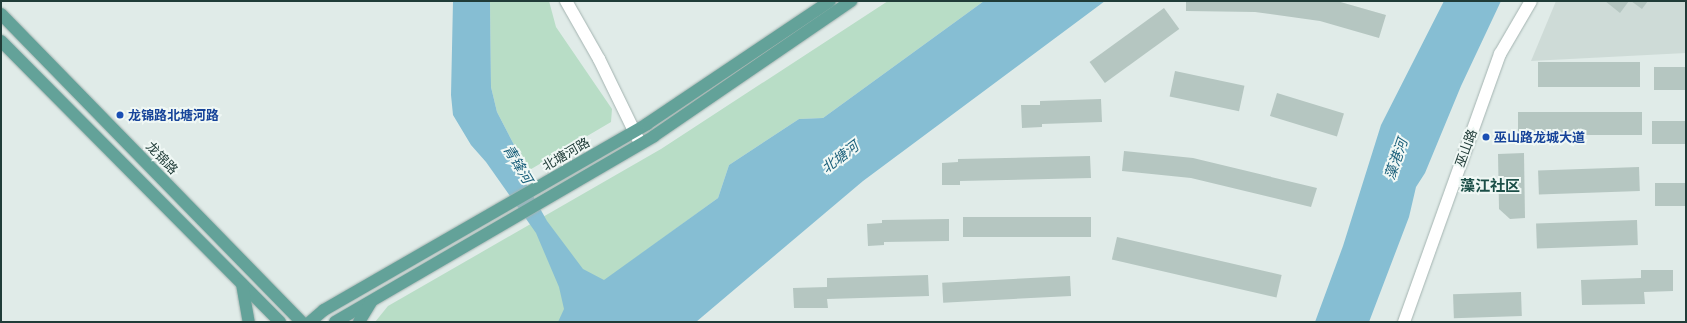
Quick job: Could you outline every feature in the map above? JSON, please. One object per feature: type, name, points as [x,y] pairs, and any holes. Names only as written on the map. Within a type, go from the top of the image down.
[{"type":"main road","name":"北塘河路","points":[[310,322],[324,310],[634,131],[830,1]]},
{"type":"main road","name":"北塘河路","points":[[335,322],[640,143],[851,1]]},
{"type":"main road","name":"龙锦路","points":[[1,14],[302,322]]},
{"type":"main road","points":[[1,41],[280,322]]},
{"type":"main road","points":[[242,284],[249,322]]},
{"type":"main road","points":[[360,322],[372,300]]},
{"type":"street","points":[[566,1],[599,59],[640,143]]},
{"type":"street","name":"巫山路","points":[[1404,322],[1500,54],[1531,1]]},
{"type":"shaded area","points":[[1556,1],[1686,1],[1686,53],[1531,61]]},
{"type":"green space","points":[[490,1],[549,1],[556,27],[612,109],[611,122],[521,175],[517,167],[523,162],[497,112],[491,87]]},
{"type":"green space","points":[[888,1],[984,1],[823,118],[799,119],[729,165],[718,198],[604,281],[558,322],[375,322],[388,306],[661,149]]},
{"type":"water","points":[[453,1],[490,1],[491,87],[497,112],[523,162],[517,167],[547,221],[583,269],[604,280],[718,198],[729,165],[799,119],[823,118],[984,1],[1105,1],[863,181],[696,322],[558,322],[564,309],[559,287],[536,233],[486,162],[471,145],[453,115],[451,95]]},
{"type":"water","name":"藻港河","points":[[1444,1],[1501,1],[1461,86],[1425,173],[1416,187],[1409,217],[1369,322],[1315,322],[1343,246],[1381,125]]},
{"type":"building","points":[[1186,1],[1337,1],[1386,15],[1379,38],[1320,21],[1255,12],[1186,11]]},
{"type":"building","points":[[1605,1],[1629,1],[1620,13]]},
{"type":"building","points":[[1631,1],[1648,1],[1642,9]]},
{"type":"building","points":[[1164,8],[1179,29],[1105,83],[1090,62]]},
{"type":"building","points":[[1538,62],[1640,62],[1640,87],[1538,87]]},
{"type":"building","points":[[1654,67],[1686,67],[1686,90],[1654,90]]},
{"type":"building","points":[[1175,71],[1244,86],[1239,111],[1170,96]]},
{"type":"building","points":[[1277,93],[1344,113],[1337,136],[1270,116]]},
{"type":"building","points":[[1101,99],[1102,122],[1042,124],[1042,127],[1022,128],[1021,105],[1040,105],[1040,101]]},
{"type":"building","points":[[1518,112],[1642,112],[1642,135],[1518,135]]},
{"type":"building","points":[[1652,121],[1686,121],[1686,144],[1652,144]]},
{"type":"building","points":[[1124,151],[1193,158],[1317,188],[1311,207],[1191,178],[1122,171]]},
{"type":"building","points":[[1524,153],[1525,218],[1510,219],[1499,209],[1498,154]]},
{"type":"building","points":[[1090,156],[1091,178],[960,181],[960,185],[942,185],[942,163],[958,162],[958,159]]},
{"type":"building","points":[[1639,167],[1640,191],[1539,195],[1538,171]]},
{"type":"building","points":[[1655,183],[1686,183],[1686,206],[1655,206]]},
{"type":"building","points":[[963,217],[1091,217],[1091,237],[963,237]]},
{"type":"building","points":[[949,219],[949,241],[884,242],[884,245],[868,246],[867,224],[882,223],[882,220]]},
{"type":"building","points":[[1637,220],[1638,245],[1537,249],[1536,224]]},
{"type":"building","points":[[1117,237],[1282,275],[1276,297],[1112,259]]},
{"type":"building","points":[[1641,270],[1673,270],[1673,291],[1644,292],[1645,304],[1582,305],[1581,280],[1641,278]]},
{"type":"building","points":[[928,275],[929,296],[827,299],[828,308],[794,308],[793,288],[827,287],[827,278]]},
{"type":"building","points":[[1070,276],[1071,296],[943,303],[942,283]]},
{"type":"building","points":[[1521,292],[1522,316],[1454,318],[1453,294]]},
{"type":"place","name":"龙锦路北塘河路","points":[[120,115]]},
{"type":"place","name":"巫山路龙城大道","points":[[1486,137]]},
{"type":"district","name":"藻江社区","points":[[1490,186]]},
{"type":"water label","name":"北塘河","points":[[840,157]]},
{"type":"water label","name":"青锋河","points":[[518,164]]}]
